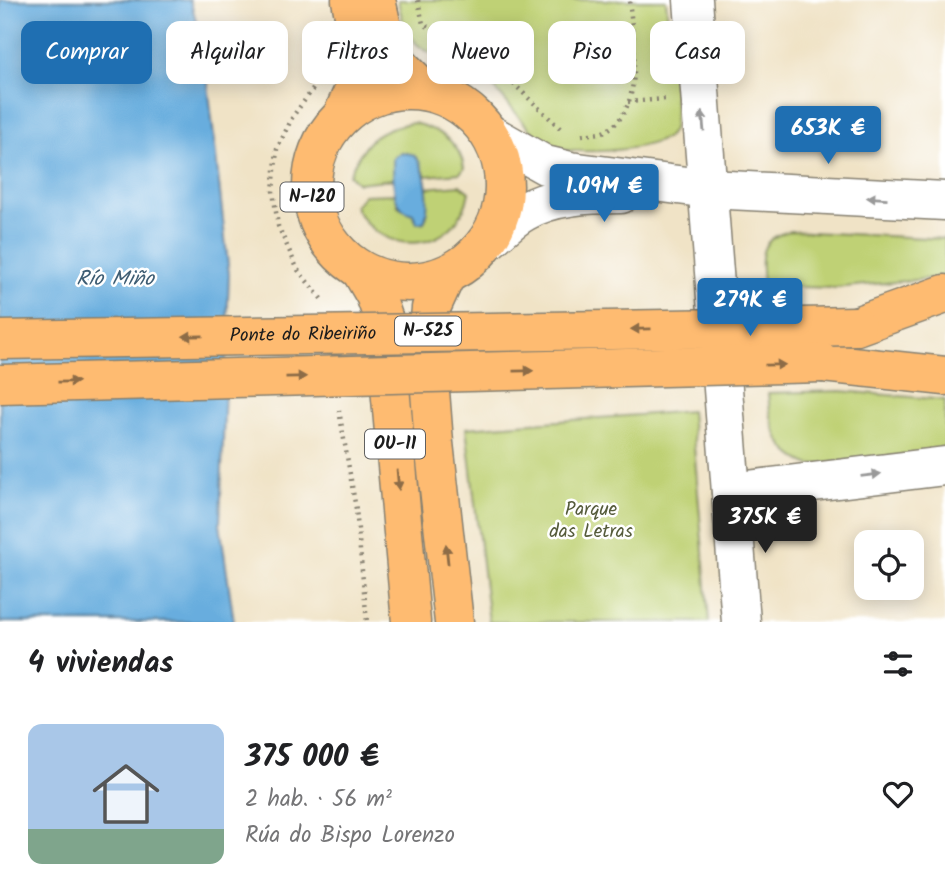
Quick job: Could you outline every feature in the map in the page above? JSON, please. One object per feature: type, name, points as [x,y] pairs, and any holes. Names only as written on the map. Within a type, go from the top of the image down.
[{"type":"highway","name":"N-120","points":[[343,114],[366,99],[390,90],[422,88],[442,95],[469,110],[490,134],[501,159],[505,187],[500,214],[489,240],[470,261],[446,275],[417,282],[388,281],[361,271],[337,251],[320,226],[312,197],[313,166],[324,137],[343,114],[356,85],[358,38],[351,0]]},
{"type":"highway","name":"N-120","points":[[376,0],[382,27],[398,64],[422,88]]},
{"type":"highway","name":"OU-11","points":[[361,271],[375,295],[384,320],[411,622]]},
{"type":"highway","name":"OU-11","points":[[446,275],[431,308],[427,352],[454,622]]},
{"type":"highway","name":"N-525","points":[[856,326],[945,294]]},
{"type":"highway","name":"N-525","points":[[856,326],[945,320]]},
{"type":"highway","name":"Ponte do Ribeiriño","points":[[0,340],[856,326]]},
{"type":"highway","name":"N-525","points":[[0,384],[945,359]]},
{"type":"highway","name":"N-525","points":[[823,363],[945,376]]},
{"type":"street","points":[[693,0],[741,622]]},
{"type":"street","points":[[490,134],[545,165],[570,171],[709,189],[945,201]]},
{"type":"street","points":[[489,240],[523,212],[555,200],[596,194],[709,189]]},
{"type":"street","points":[[731,492],[945,466]]},
{"type":"path","points":[[418,0],[424,24],[494,65],[563,131],[583,135],[604,132],[617,121],[627,106],[634,78],[636,54],[629,0]]},
{"type":"path","points":[[316,86],[293,116],[277,149],[273,191],[278,226],[298,270],[322,300],[324,313]]},
{"type":"path","points":[[338,403],[356,509],[367,622]]},
{"type":"green space","points":[[398,0],[666,0],[668,21],[650,21],[650,84],[674,84],[675,108],[672,132],[651,144],[616,150],[579,151],[554,147],[533,133],[489,84],[534,84],[534,21],[427,21],[427,51],[413,39],[413,21],[403,21]]},
{"type":"green space","points":[[414,123],[439,133],[453,143],[462,159],[464,168],[460,173],[426,176],[418,160],[393,158],[394,179],[358,183],[349,175],[360,154],[373,138],[390,128]]},
{"type":"green space","points":[[460,185],[469,192],[462,213],[451,228],[435,238],[418,243],[400,242],[382,235],[367,223],[355,206],[364,195],[395,194],[398,206],[413,214],[417,223],[424,222],[427,216],[426,188]]},
{"type":"green space","points":[[790,231],[945,239],[945,277],[835,288],[763,286],[762,258],[766,244],[779,234]]},
{"type":"green space","points":[[841,391],[945,400],[945,451],[811,465],[791,454],[783,446],[774,427],[768,393]]},
{"type":"green space","name":"Parque das Letras","points":[[691,411],[709,622],[489,622],[466,428]]},
{"type":"water","name":"Río Miño","points":[[0,0],[190,0],[196,21],[166,21],[166,84],[208,84],[229,274],[220,524],[234,622],[0,622]]},
{"type":"water","points":[[400,153],[411,154],[421,166],[427,197],[424,222],[417,223],[413,214],[405,211],[396,199],[393,158]]}]
